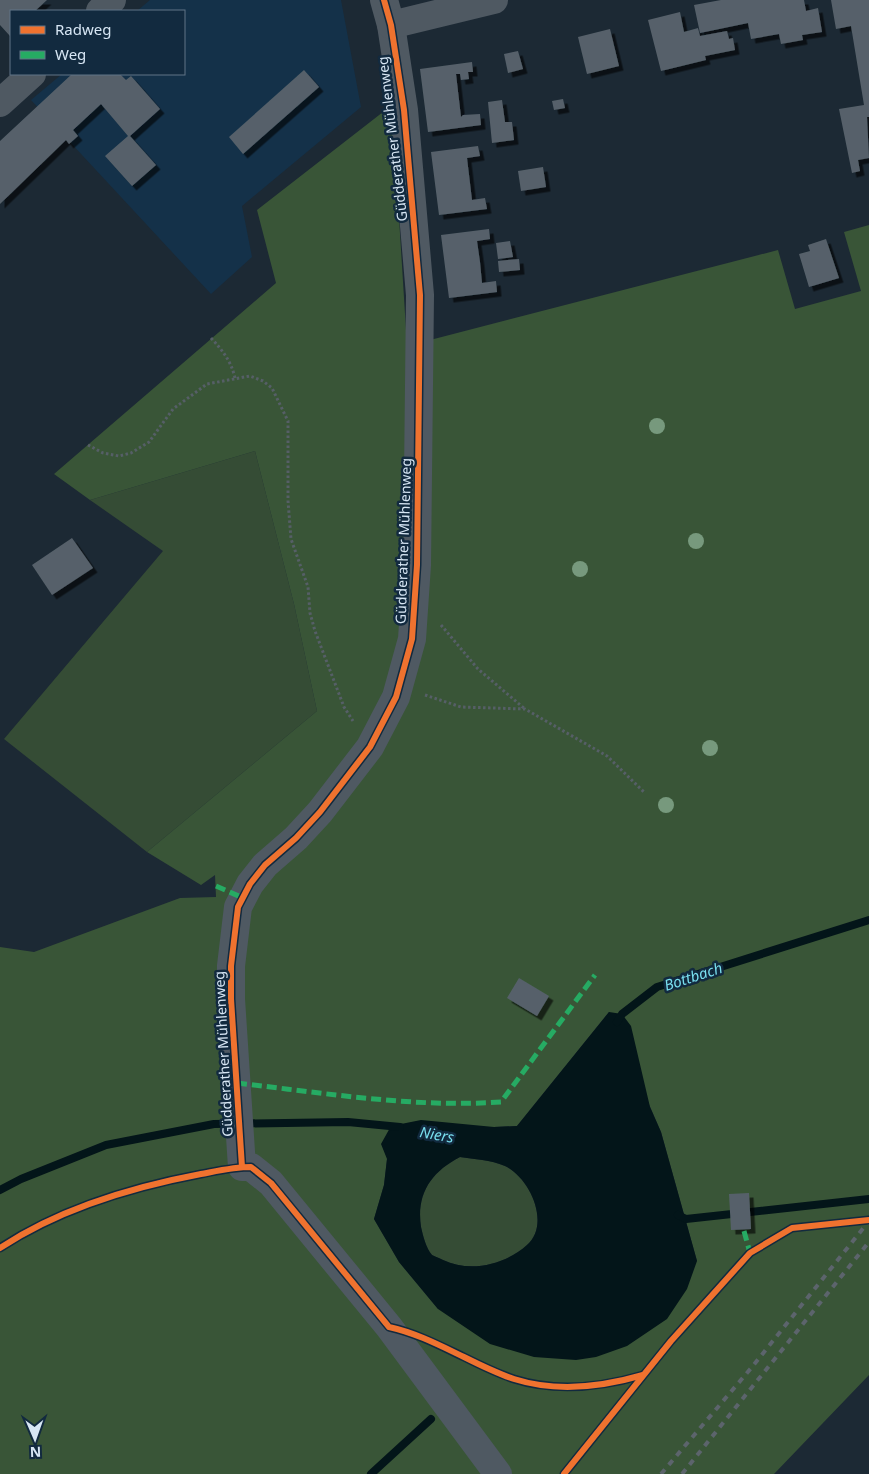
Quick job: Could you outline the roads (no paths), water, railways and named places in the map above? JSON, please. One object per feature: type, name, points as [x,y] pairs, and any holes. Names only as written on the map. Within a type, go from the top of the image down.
[{"type":"street","points":[[101,10],[112,0]]},
{"type":"street","points":[[388,13],[494,0]]},
{"type":"street","name":"Güdderather Mühlenweg","points":[[388,13],[404,110],[420,295],[415,592],[412,639],[396,697],[370,747],[320,812],[296,838],[265,865],[250,884],[238,907],[231,966],[231,999],[242,1167],[251,1167],[270,1183],[389,1327],[498,1474]]},
{"type":"street","points":[[3,96],[31,75]]},
{"type":"water","points":[[609,1012],[622,1014],[631,1026],[650,1107],[661,1132],[697,1261],[687,1289],[667,1319],[627,1346],[596,1357],[576,1360],[534,1357],[490,1344],[438,1309],[399,1262],[374,1219],[384,1185],[387,1159],[381,1144],[391,1126],[421,1120],[494,1127],[517,1126]],"holes":[[[460,1157],[488,1161],[505,1166],[522,1180],[529,1191],[537,1214],[534,1236],[527,1245],[508,1258],[487,1265],[464,1266],[433,1256],[426,1245],[420,1215],[423,1194],[434,1177]]]},
{"type":"waterway","name":"Bottbach","points":[[617,1022],[622,1014],[657,987],[869,920]]},
{"type":"waterway","name":"Niers","points":[[0,1190],[21,1179],[106,1145],[214,1124],[348,1122],[400,1127]]},
{"type":"waterway","name":"Niers","points":[[678,1215],[686,1219],[869,1199]]},
{"type":"waterway","name":"Bottbach","points":[[371,1474],[431,1419]]},
{"type":"railway","points":[[661,1474],[752,1367],[869,1221]]},
{"type":"railway","points":[[682,1474],[869,1242]]}]
